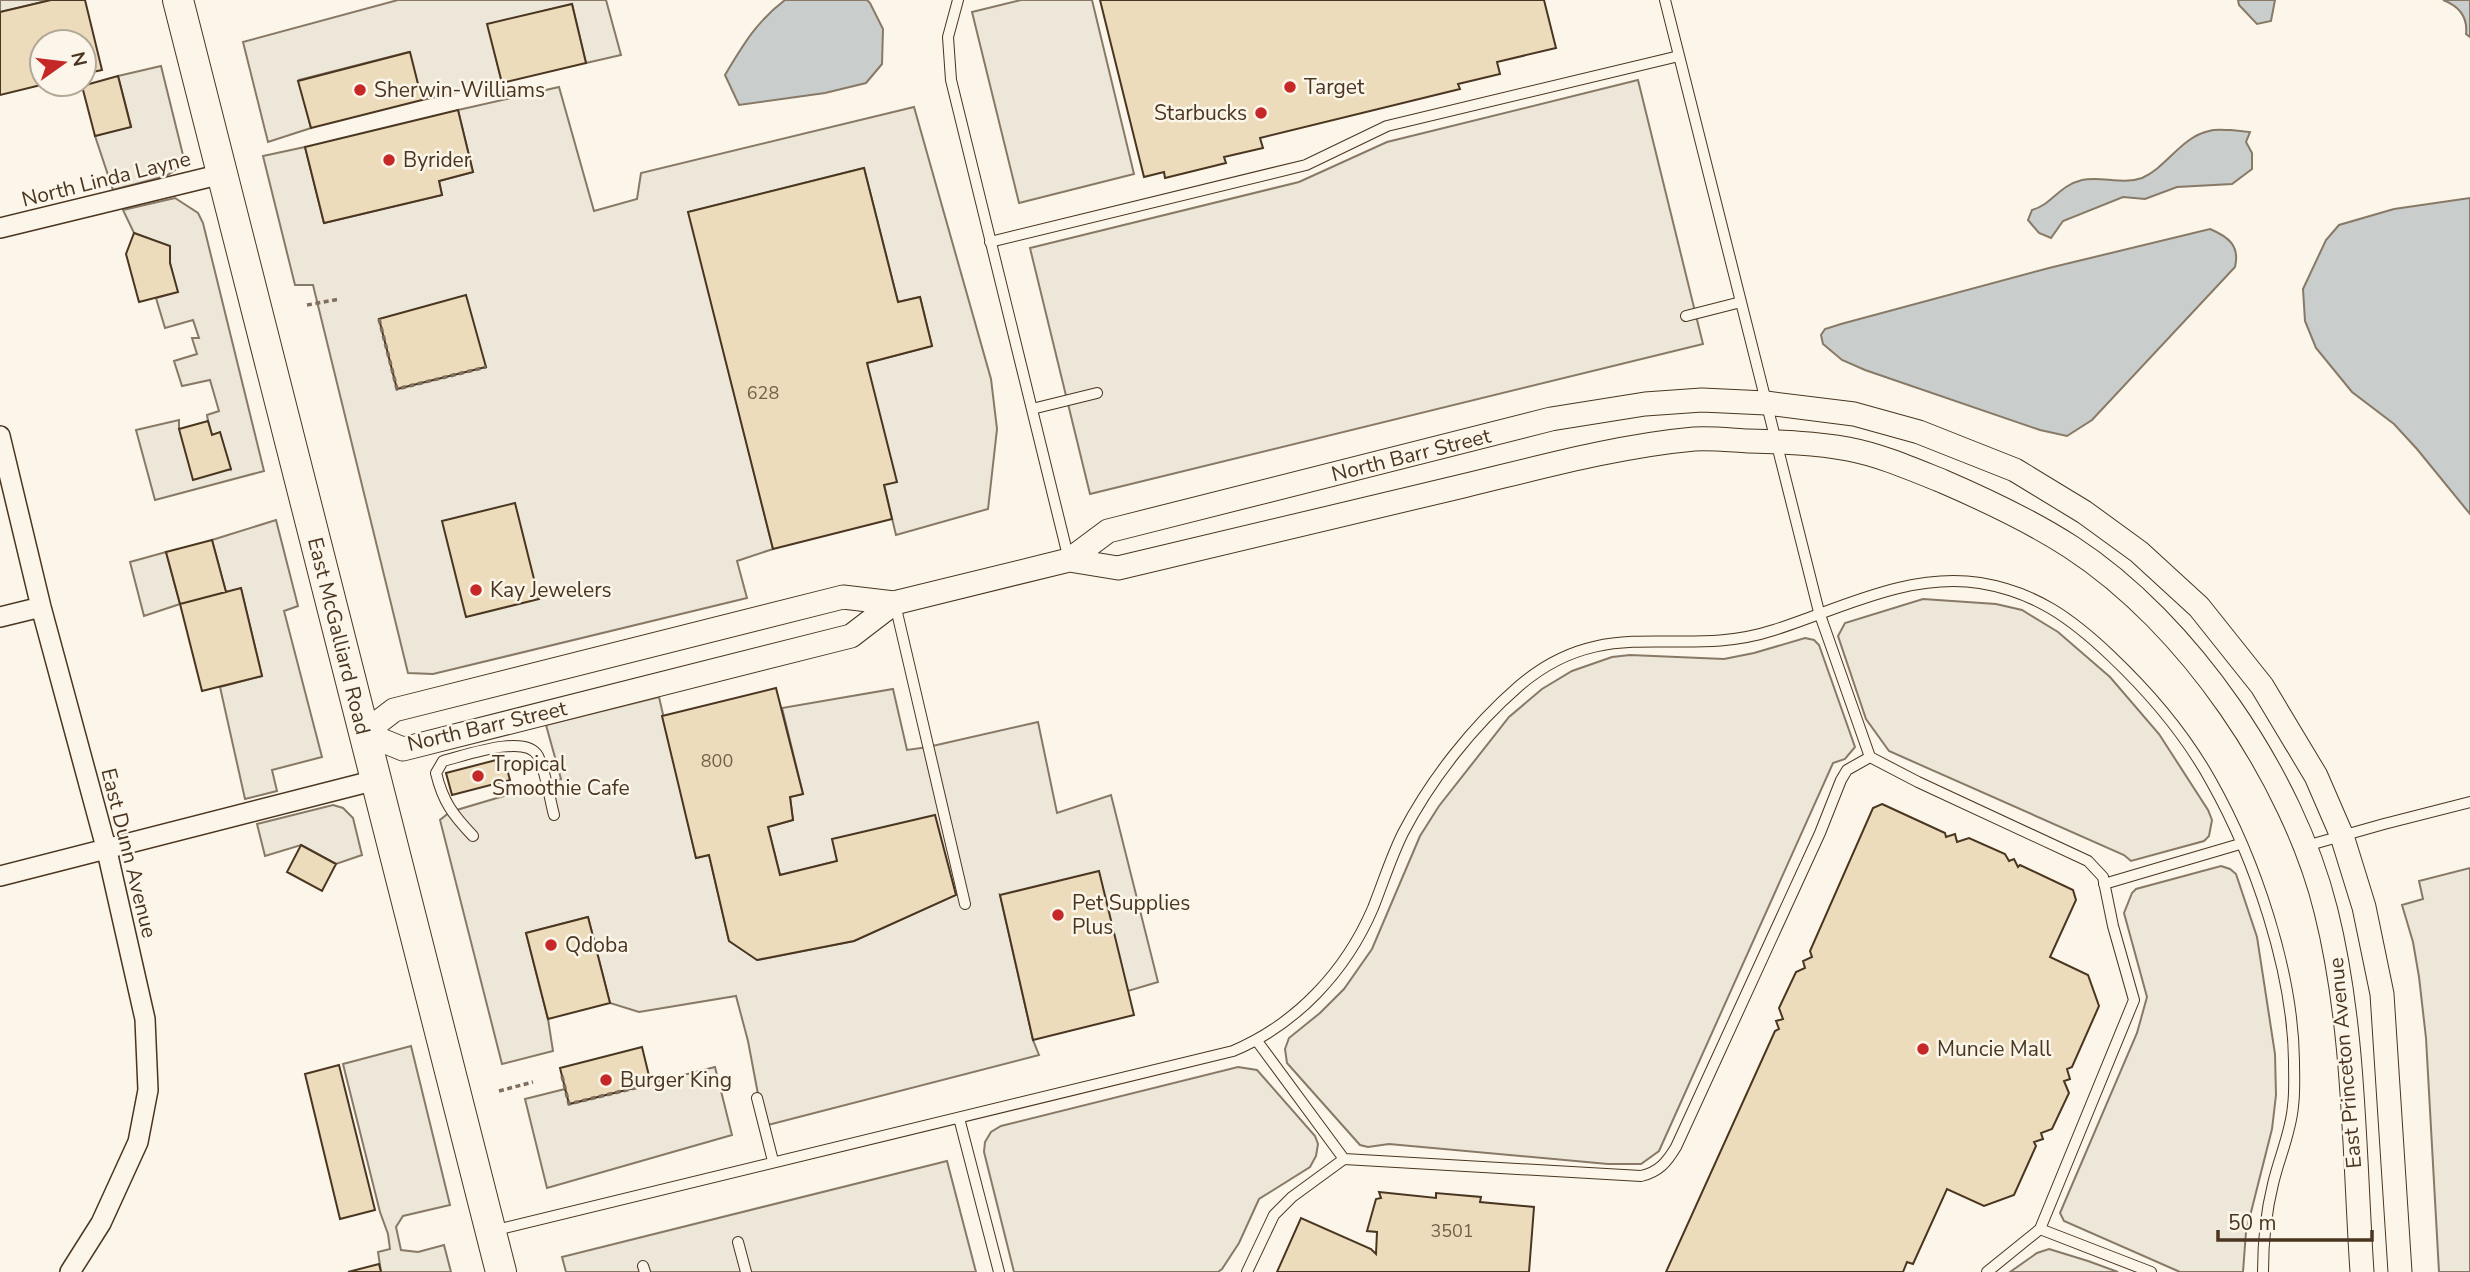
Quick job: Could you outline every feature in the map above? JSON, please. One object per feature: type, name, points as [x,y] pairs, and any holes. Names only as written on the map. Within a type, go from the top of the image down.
[{"type":"main road","name":"East McGalliard Road","points":[[178,0],[501,1272]]},
{"type":"street","name":"North Linda Layne","points":[[0,228],[222,174]]},
{"type":"street","name":"North Barr Street","points":[[364,733],[394,710],[842,597],[894,603],[1069,560],[1108,531],[1551,419],[1645,404],[1702,400],[1766,403]]},
{"type":"street","name":"East Princeton Avenue","points":[[1766,403],[1854,414],[1919,432],[2015,470],[2084,512],[2139,552],[2199,607],[2262,686],[2316,776],[2342,836],[2364,907],[2382,994],[2400,1272]]},
{"type":"street","name":"East Dunn Avenue","points":[[0,436],[41,607],[107,851],[145,1019],[148,1090],[138,1142],[101,1223],[71,1272]]},
{"type":"street","name":"North Barr Street","points":[[1069,560],[1118,568],[1558,463],[1657,444],[1695,439],[1776,441]]},
{"type":"street","name":"East Princeton Avenue","points":[[1776,441],[1850,450],[1907,467],[1990,502],[2071,547],[2144,606],[2224,698],[2284,795],[2306,846],[2326,909],[2342,987],[2362,1272]]},
{"type":"street","name":"North Barr Street","points":[[364,733],[404,749],[851,636],[894,603]]},
{"type":"street","points":[[0,617],[41,607]]},
{"type":"street","points":[[0,876],[107,851],[376,780]]},
{"type":"lane","points":[[958,0],[948,37],[951,80],[1069,560]]},
{"type":"lane","points":[[1665,0],[1819,612],[1870,757],[2088,861],[2103,877],[2113,926],[2134,1000],[2040,1229],[1987,1272]]},
{"type":"lane","points":[[990,242],[1306,165],[1387,126],[1679,56]]},
{"type":"lane","points":[[1686,316],[1741,302]]},
{"type":"lane","points":[[1032,409],[1097,393]]},
{"type":"lane","points":[[491,1231],[1233,1051],[1257,1041],[1292,1016],[1329,981],[1345,960],[1371,912],[1402,835],[1429,790],[1462,746],[1495,709],[1536,673],[1563,656],[1586,648],[1633,641],[1739,640],[1904,586],[1955,582],[1980,583],[2031,597],[2077,625],[2115,660],[2172,723],[2210,778],[2241,844],[2281,965],[2294,1056],[2293,1107],[2273,1184],[2263,1241],[2263,1272]]},
{"type":"lane","points":[[894,603],[965,904]]},
{"type":"lane","points":[[473,836],[450,812],[440,793],[436,773],[443,761],[513,744],[530,747],[538,755],[554,815]]},
{"type":"lane","points":[[1247,1272],[1274,1215],[1292,1197],[1344,1159],[1642,1176],[1655,1172],[1668,1160],[1676,1147],[1820,833],[1841,779],[1847,770],[1870,757]]},
{"type":"lane","points":[[2306,846],[2470,802]]},
{"type":"lane","points":[[2104,884],[2241,844]]},
{"type":"lane","points":[[1257,1041],[1344,1159]]},
{"type":"lane","points":[[757,1098],[773,1161]]},
{"type":"lane","points":[[959,1118],[999,1272]]},
{"type":"lane","points":[[2040,1229],[2151,1272]]},
{"type":"lane","points":[[737,1242],[746,1272]]},
{"type":"path","points":[[307,305],[340,299]]},
{"type":"path","points":[[379,319],[397,389],[486,367]]},
{"type":"path","points":[[562,1076],[569,1104],[651,1084]]},
{"type":"path","points":[[499,1091],[533,1082]]},
{"type":"shaded area","points":[[0,0],[51,0],[0,12]]},
{"type":"shaded area","points":[[398,0],[606,0],[621,55],[586,63],[572,4],[488,25],[502,83],[422,100],[409,52],[299,80],[311,128],[268,142],[243,42]]},
{"type":"shaded area","points":[[785,0],[867,0],[883,29],[882,64],[866,83],[825,93],[739,105],[725,75],[758,25]]},
{"type":"shaded area","points":[[1021,0],[1092,0],[1134,174],[1019,203],[972,12]]},
{"type":"shaded area","points":[[2238,0],[2275,0],[2271,21],[2257,24],[2239,5]]},
{"type":"shaded area","points":[[2443,0],[2470,0],[2470,37],[2466,34],[2461,12]]},
{"type":"shaded area","points":[[161,66],[183,155],[178,168],[166,176],[113,190],[95,136],[131,126],[118,76]]},
{"type":"shaded area","points":[[1638,80],[1703,344],[1090,494],[1030,248],[1299,182],[1387,142]]},
{"type":"shaded area","points":[[559,87],[594,211],[637,199],[641,173],[914,107],[991,379],[997,429],[988,509],[896,535],[884,485],[867,363],[932,346],[920,297],[898,302],[864,168],[689,212],[773,549],[737,561],[747,598],[433,674],[408,673],[313,285],[295,285],[263,156],[305,147],[324,223],[442,195],[439,181],[473,172],[458,110]]},
{"type":"shaded area","points":[[2214,130],[2250,132],[2246,142],[2252,153],[2252,169],[2232,184],[2177,187],[2145,199],[2123,197],[2063,221],[2051,238],[2039,233],[2028,220],[2032,210],[2074,183],[2090,179],[2127,181],[2142,178],[2199,134]]},
{"type":"shaded area","points":[[175,198],[198,213],[203,223],[264,471],[155,500],[136,430],[179,420],[179,429],[230,469],[220,433],[212,435],[208,421],[207,415],[219,411],[210,380],[182,386],[174,361],[197,354],[192,338],[199,338],[193,320],[165,328],[156,298],[177,292],[170,263],[170,247],[134,233],[123,210]]},
{"type":"shaded area","points":[[2470,198],[2470,514],[2394,424],[2352,392],[2316,348],[2305,321],[2303,289],[2326,240],[2339,225],[2394,209]]},
{"type":"shaded area","points":[[2210,229],[2232,243],[2236,253],[2235,267],[2092,420],[2067,436],[2040,430],[1865,370],[1842,360],[1823,344],[1821,335],[1825,329],[1841,324],[2049,268]]},
{"type":"shaded area","points":[[276,520],[298,606],[284,611],[322,757],[272,770],[277,791],[245,799],[220,687],[262,676],[241,589],[226,592],[212,540]]},
{"type":"shaded area","points":[[166,552],[180,604],[144,616],[130,562]]},
{"type":"shaded area","points":[[1923,599],[1996,604],[2022,610],[2058,632],[2110,677],[2159,734],[2208,810],[2212,820],[2209,836],[2204,841],[2131,861],[2124,855],[1889,751],[1866,719],[1838,636],[1845,623]]},
{"type":"shaded area","points":[[1805,638],[1814,640],[1819,645],[1855,747],[1845,759],[1833,763],[1659,1151],[1641,1164],[1608,1164],[1389,1144],[1368,1147],[1360,1145],[1287,1063],[1285,1049],[1289,1038],[1344,989],[1372,949],[1420,836],[1439,806],[1509,717],[1542,689],[1572,671],[1612,657],[1630,655],[1724,659]]},
{"type":"shaded area","points":[[893,689],[907,750],[1038,722],[1057,813],[1111,795],[1158,982],[1128,991],[1000,895],[1033,1040],[1039,1055],[764,1126],[748,1041],[736,996],[639,1012],[610,1003],[588,917],[526,933],[548,1019],[553,1051],[502,1064],[440,820],[450,812],[561,779],[546,725],[659,697],[696,858],[709,855],[729,941],[758,960],[854,941],[955,895],[837,861],[780,875],[768,827],[793,820],[790,797],[803,794],[782,708]]},
{"type":"shaded area","points":[[333,805],[343,808],[353,818],[362,855],[336,864],[301,845],[265,856],[257,824]]},
{"type":"shaded area","points":[[2221,866],[2236,874],[2257,937],[2275,1054],[2276,1095],[2272,1129],[2246,1232],[2243,1272],[2180,1272],[2064,1221],[2060,1213],[2137,1033],[2147,997],[2124,913],[2132,893],[2136,889]]},
{"type":"shaded area","points":[[2470,868],[2470,1272],[2439,1272],[2426,1038],[2413,942],[2402,905],[2423,899],[2419,881]]},
{"type":"shaded area","points":[[411,1046],[450,1205],[403,1216],[396,1227],[401,1250],[418,1252],[444,1245],[451,1272],[381,1272],[378,1252],[390,1249],[388,1234],[380,1212],[343,1064]]},
{"type":"shaded area","points":[[715,1067],[732,1135],[547,1188],[525,1099],[565,1089],[570,1104]]},
{"type":"shaded area","points":[[1238,1067],[1257,1070],[1315,1136],[1318,1144],[1310,1167],[1259,1199],[1239,1243],[1222,1269],[1218,1272],[1014,1272],[984,1152],[985,1142],[991,1132],[1001,1126]]},
{"type":"shaded area","points":[[947,1161],[976,1272],[566,1272],[562,1257]]},
{"type":"shaded area","points":[[2049,1249],[2118,1272],[2010,1272],[2037,1253]]},
{"type":"building","points":[[51,0],[85,0],[92,28],[28,28],[28,88],[0,95],[0,12]]},
{"type":"building","name":"Target","points":[[1100,0],[1544,0],[1556,48],[1497,62],[1500,74],[1458,84],[1460,89],[1260,138],[1263,148],[1224,157],[1226,163],[1165,178],[1164,172],[1144,177]]},
{"type":"building","points":[[572,4],[586,63],[502,83],[487,24]]},
{"type":"building","name":"Sherwin-Williams","points":[[410,52],[422,100],[311,128],[298,81]]},
{"type":"building","points":[[98,54],[102,70],[98,71]]},
{"type":"building","points":[[118,76],[131,127],[95,136],[85,98],[98,98],[98,82]]},
{"type":"building","name":"Byrider","points":[[458,110],[473,172],[439,181],[442,195],[324,223],[305,147]]},
{"type":"building","points":[[864,168],[898,302],[920,297],[932,346],[867,363],[897,482],[884,485],[892,519],[773,549],[688,212]]},
{"type":"building","points":[[134,233],[170,246],[170,263],[178,292],[139,302],[126,254]]},
{"type":"building","points":[[466,295],[486,367],[397,389],[379,319]]},
{"type":"building","points":[[208,421],[212,435],[220,432],[231,469],[193,480],[179,429]]},
{"type":"building","points":[[515,503],[539,599],[466,617],[442,521]]},
{"type":"building","points":[[212,540],[226,592],[180,604],[166,552]]},
{"type":"building","points":[[241,588],[262,676],[202,691],[180,604]]},
{"type":"building","points":[[776,688],[803,794],[790,797],[793,820],[768,827],[780,875],[837,861],[832,839],[935,815],[956,895],[854,941],[757,960],[729,941],[709,855],[696,858],[662,716]]},
{"type":"building","name":"Tropical Smoothie Cafe","points":[[504,758],[510,780],[452,795],[446,773]]},
{"type":"building","name":"Muncie Mall","points":[[1882,804],[1945,833],[1946,837],[1955,834],[1957,842],[1969,838],[2005,854],[2009,861],[2014,859],[2018,867],[2020,865],[2073,890],[2076,900],[2050,957],[2088,975],[2099,1006],[2072,1067],[2067,1069],[2070,1079],[2064,1081],[2069,1093],[2052,1129],[2041,1133],[2043,1139],[2034,1142],[2036,1146],[2014,1195],[1984,1206],[1947,1189],[1913,1264],[1907,1262],[1903,1272],[1666,1272],[1775,1031],[1779,1029],[1776,1021],[1783,1019],[1779,1008],[1796,972],[1805,968],[1803,961],[1812,957],[1810,951],[1873,808]]},
{"type":"building","points":[[301,845],[336,864],[322,891],[287,872]]},
{"type":"building","points":[[1099,871],[1134,1015],[1033,1040],[1000,895]]},
{"type":"building","points":[[588,917],[610,1003],[548,1019],[526,933]]},
{"type":"building","name":"Burger King","points":[[642,1047],[651,1084],[569,1104],[560,1068]]},
{"type":"building","points":[[339,1065],[375,1210],[340,1219],[305,1074]]},
{"type":"building","points":[[1379,1192],[1436,1198],[1436,1193],[1481,1197],[1480,1202],[1534,1207],[1529,1272],[1277,1272],[1301,1218],[1371,1249],[1376,1254],[1377,1232],[1367,1231],[1376,1199],[1381,1198]]},
{"type":"building","points":[[379,1264],[381,1272],[348,1272]]},
{"type":"place","name":"Target","points":[[1290,87]]},
{"type":"place","name":"Sherwin-Williams","points":[[360,90]]},
{"type":"place","name":"Starbucks","points":[[1261,113]]},
{"type":"place","name":"Byrider","points":[[389,160]]},
{"type":"place","name":"Kay Jewelers","points":[[476,590]]},
{"type":"place","name":"Tropical Smoothie Cafe","points":[[478,776]]},
{"type":"place","name":"Pet Supplies Plus","points":[[1058,915]]},
{"type":"place","name":"Qdoba","points":[[551,945]]},
{"type":"place","name":"Muncie Mall","points":[[1923,1049]]},
{"type":"place","name":"Burger King","points":[[606,1080]]}]
